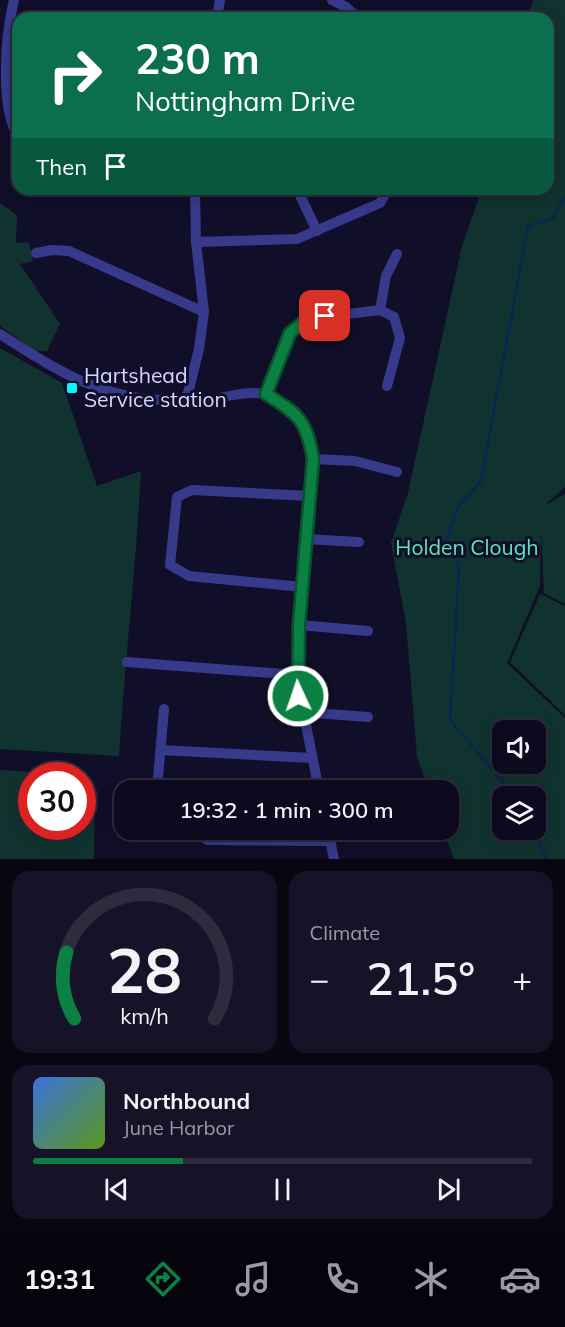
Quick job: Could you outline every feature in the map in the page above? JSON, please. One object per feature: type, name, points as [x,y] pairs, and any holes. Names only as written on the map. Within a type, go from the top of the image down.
[{"type":"street","points":[[12,128],[4,117],[1,100],[4,26],[14,0]]},
{"type":"street","points":[[332,0],[351,12]]},
{"type":"street","points":[[181,402],[188,393],[204,312],[196,242],[195,195]]},
{"type":"street","points":[[300,195],[317,231]]},
{"type":"street","points":[[196,242],[297,239],[380,203],[385,195]]},
{"type":"street","points":[[36,253],[52,250],[69,251],[204,312]]},
{"type":"street","points":[[380,309],[386,276],[397,254]]},
{"type":"street","points":[[266,394],[290,333],[307,319],[380,309],[394,317],[400,338],[387,386]]},
{"type":"street","points":[[0,334],[40,361],[101,391],[141,399],[181,402],[266,394],[297,413],[310,439],[313,459],[296,675],[317,780]]},
{"type":"street","points":[[313,459],[355,461],[397,472]]},
{"type":"street","points":[[302,587],[189,576],[170,565],[172,542],[177,497],[192,490],[310,496]]},
{"type":"street","points":[[306,539],[359,542]]},
{"type":"street","points":[[299,625],[368,631]]},
{"type":"street","points":[[127,662],[296,675]]},
{"type":"street","points":[[158,780],[164,709]]},
{"type":"street","points":[[302,712],[368,717]]},
{"type":"street","points":[[160,750],[312,758]]},
{"type":"street","points":[[207,840],[330,841],[334,859]]},
{"type":"green space","name":"Holden Clough","points":[[534,0],[565,0],[565,487],[544,506],[565,494],[565,604],[544,593],[541,530],[540,586],[507,663],[565,718],[565,859],[454,859],[447,840],[459,840],[459,780],[425,780],[417,757],[406,623],[391,543],[408,493],[462,246],[480,195],[554,195],[554,12],[529,12]]},
{"type":"green space","points":[[0,203],[17,215],[16,243],[29,242],[33,261],[20,264],[60,324],[47,351],[35,351],[0,326]]},
{"type":"green space","points":[[0,348],[62,383],[97,486],[141,471],[119,756],[0,749]]},
{"type":"green space","points":[[540,594],[565,606],[565,715],[510,662]]},
{"type":"green space","points":[[0,770],[18,771],[18,840],[94,840],[94,859],[0,859]]},
{"type":"waterway","points":[[506,786],[450,720],[459,567],[446,541],[458,507],[481,481],[528,226],[552,219],[565,197]]},
{"type":"waterway","points":[[538,840],[546,859]]},
{"type":"place","name":"Hartshead Service station","points":[[72,388]]},
{"type":"route","points":[[298,696],[296,675],[299,625],[313,459],[310,439],[297,413],[266,394],[290,333],[307,319],[325,316]]}]
